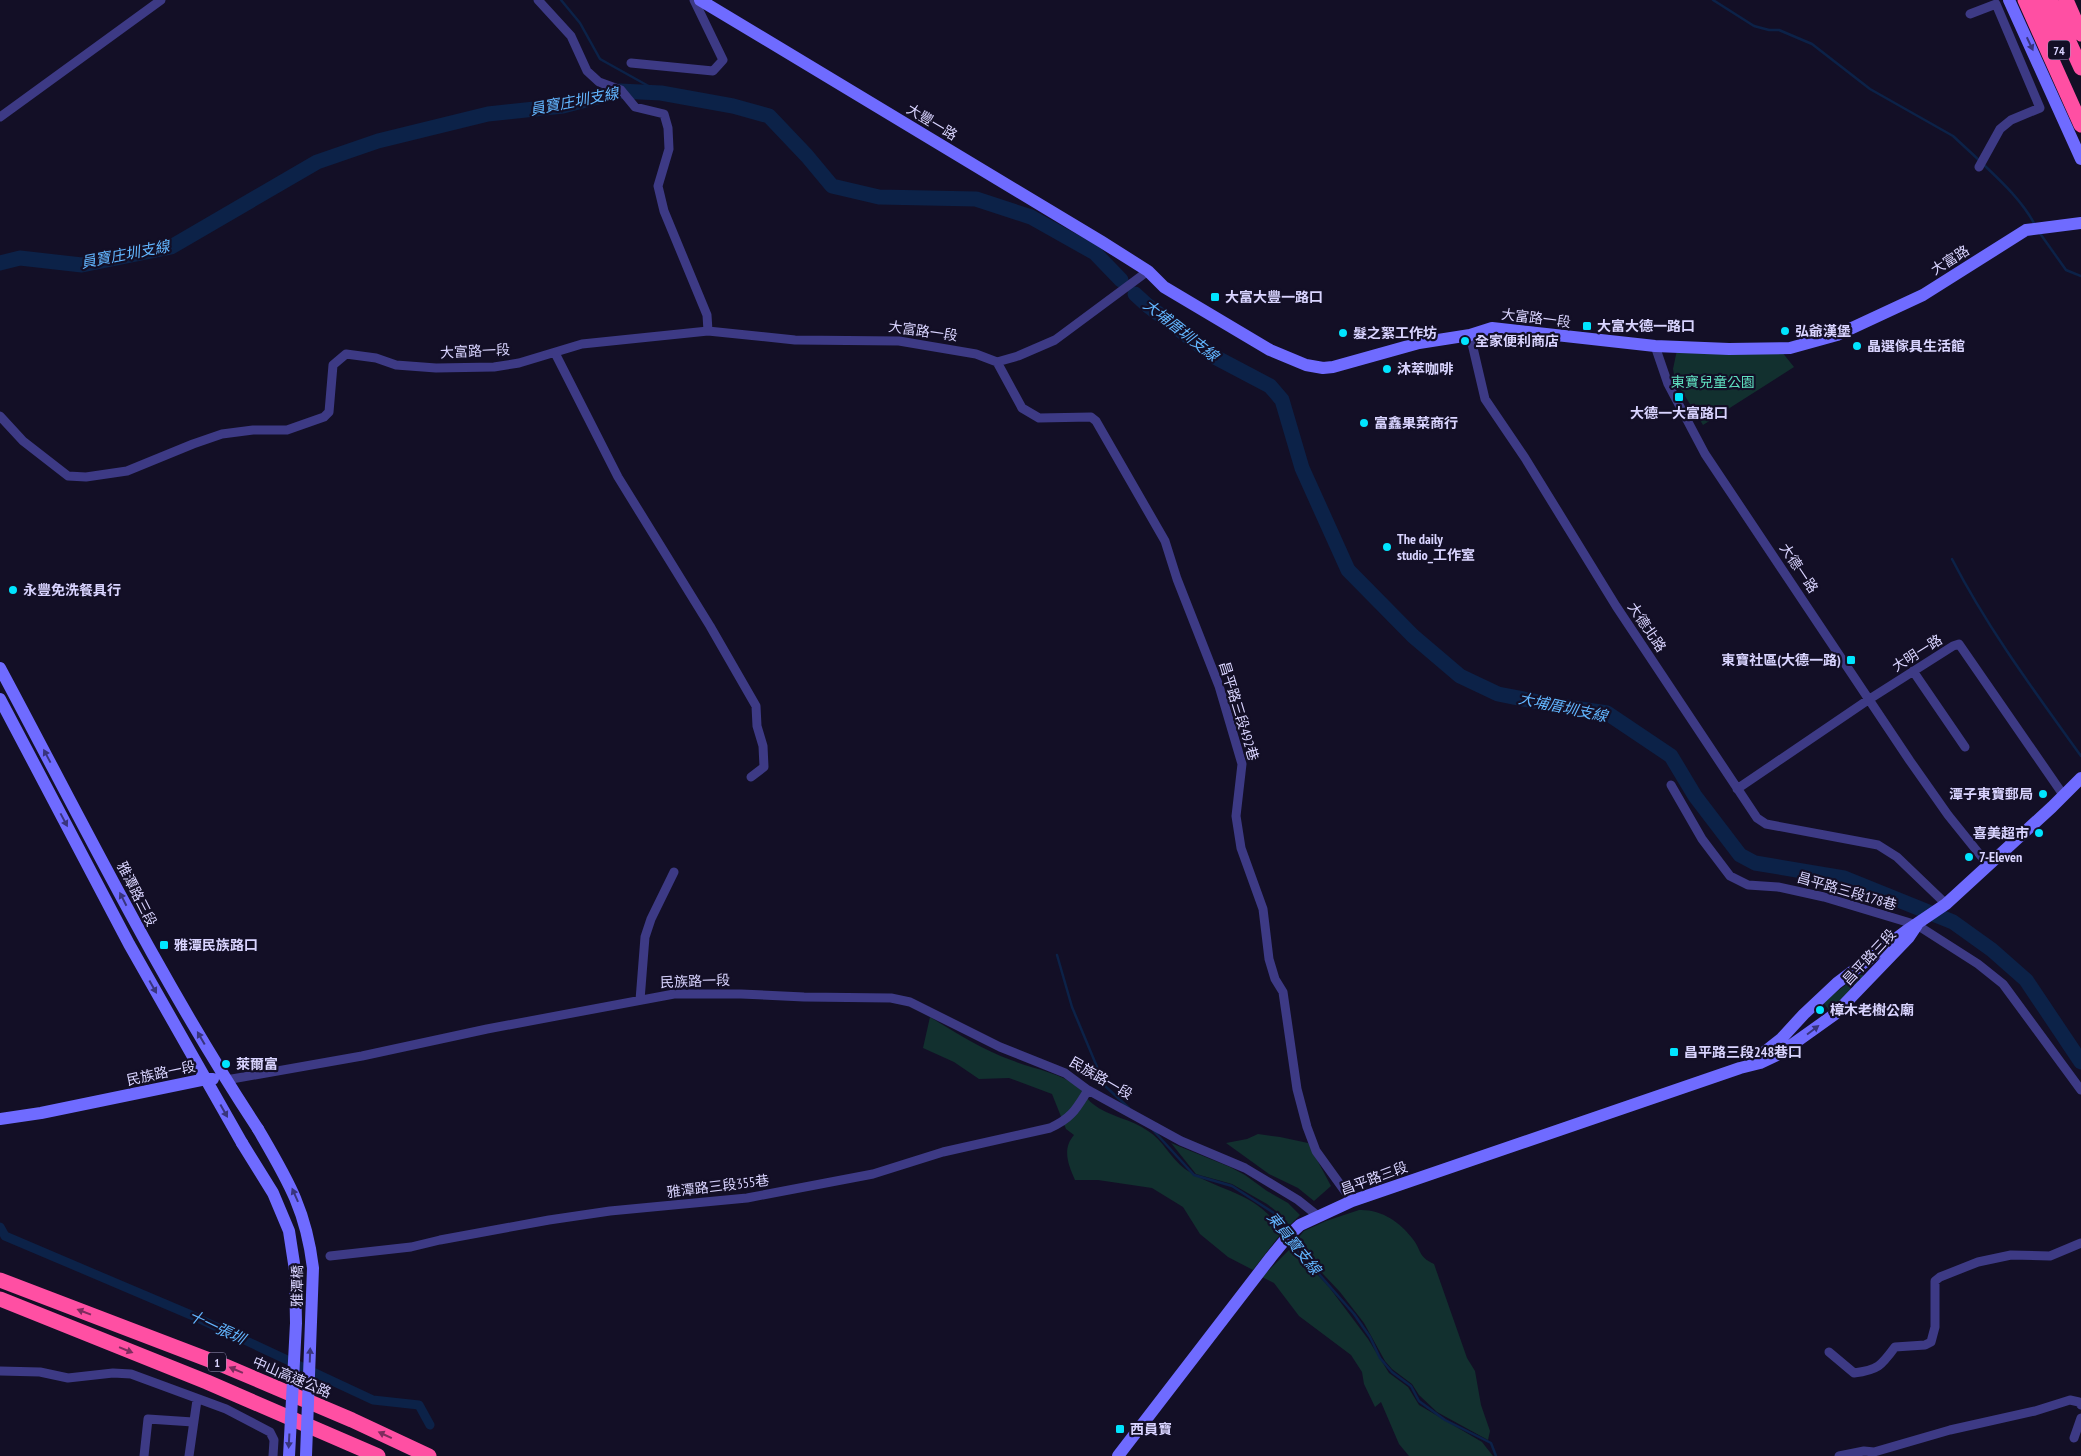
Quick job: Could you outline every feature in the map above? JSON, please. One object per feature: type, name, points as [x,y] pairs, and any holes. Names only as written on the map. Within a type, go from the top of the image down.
[{"type":"highway","points":[[2024,0],[2081,126]]},
{"type":"highway","name":"74","points":[[2036,0],[2081,100]]},
{"type":"highway","name":"74","points":[[2050,0],[2081,68]]},
{"type":"highway","points":[[2066,0],[2081,34]]},
{"type":"highway","name":"中山高速公路","points":[[0,1280],[225,1366],[352,1420],[429,1456]]},
{"type":"highway","name":"1","points":[[0,1299],[208,1382],[378,1456]]},
{"type":"street","points":[[0,117],[160,0]]},
{"type":"street","points":[[538,0],[571,36],[587,71],[599,82],[621,90],[635,107],[664,114],[668,128],[669,150],[658,186],[664,211],[707,315],[708,331]]},
{"type":"street","points":[[631,63],[713,71],[723,60],[694,0]]},
{"type":"street","name":"大豐一路","points":[[700,0],[1148,271]]},
{"type":"street","points":[[2009,0],[2081,159]]},
{"type":"street","points":[[1970,14],[1996,4],[2040,108],[2011,120],[2000,129],[1979,167]]},
{"type":"street","name":"大富路","points":[[1837,335],[1922,295],[2026,230],[2081,223]]},
{"type":"street","points":[[998,362],[1056,340],[1148,271]]},
{"type":"street","name":"大富路一段","points":[[1148,271],[1164,287],[1270,350],[1306,365],[1323,368],[1333,367],[1419,343],[1470,335],[1492,328],[1531,334],[1655,346],[1729,349],[1790,348],[1837,335]]},
{"type":"street","name":"大富路一段","points":[[0,416],[22,441],[68,476],[86,477],[115,474],[222,434],[253,430],[287,430],[324,417],[329,412],[333,365],[346,354],[376,358],[396,365],[436,368],[494,367],[519,363],[582,344],[708,331],[795,340],[899,341],[976,354],[998,362]]},
{"type":"street","name":"大德北路","points":[[1470,335],[1485,399],[1525,458],[1616,606],[1757,818],[1766,824],[1878,845],[1897,857],[1946,904]]},
{"type":"street","name":"大德一路","points":[[1655,346],[1668,384],[1705,454],[1783,569],[1868,700],[1936,798],[1989,866]]},
{"type":"street","points":[[555,353],[618,476],[756,706],[757,726],[763,746],[764,767],[751,777]]},
{"type":"street","name":"昌平路三段492巷","points":[[998,362],[1022,408],[1039,418],[1091,418],[1096,421],[1165,541],[1177,579],[1219,686],[1242,764],[1236,816],[1241,848],[1263,909],[1269,959],[1275,979],[1283,992],[1297,1089],[1307,1127],[1316,1151],[1352,1201]]},
{"type":"street","name":"大明一路","points":[[1737,789],[1868,700],[1959,644],[2064,796]]},
{"type":"street","name":"雅潭路三段","points":[[0,668],[161,971],[226,1080],[258,1129]]},
{"type":"street","points":[[1913,671],[1965,747]]},
{"type":"street","points":[[0,699],[147,976],[206,1078]]},
{"type":"street","name":"昌平路三段","points":[[1740,1068],[1761,1056],[1781,1039],[1837,983],[1906,931],[1946,904],[1989,866],[2081,778]]},
{"type":"street","name":"昌平路三段178巷","points":[[1671,785],[1702,839],[1730,876],[1748,885],[1778,887],[1824,897],[1917,925],[1978,964],[2003,984],[2081,1090]]},
{"type":"street","points":[[640,1000],[645,937],[651,918],[674,872]]},
{"type":"street","name":"昌平路三段","points":[[1118,1456],[1286,1239],[1300,1225],[1352,1201],[1740,1068],[1760,1063],[1779,1054],[1835,1014],[1909,937],[1917,925]]},
{"type":"street","name":"民族路一段","points":[[0,1119],[41,1113],[206,1078],[226,1080],[362,1056],[487,1028],[674,994],[891,998],[910,1002],[1000,1047],[1065,1073],[1088,1090],[1190,1145],[1245,1168],[1298,1200],[1318,1216]]},
{"type":"street","name":"雅潭橋","points":[[206,1078],[277,1201],[289,1231],[296,1270],[296,1323],[289,1456]]},
{"type":"street","name":"雅潭路三段355巷","points":[[330,1256],[411,1248],[440,1240],[610,1211],[747,1198],[873,1174],[943,1152],[1050,1128],[1062,1123],[1074,1114],[1088,1090]]},
{"type":"street","name":"雅潭橋","points":[[258,1129],[289,1181],[299,1203],[311,1246],[314,1268],[306,1456]]},
{"type":"street","points":[[1829,1352],[1854,1373],[1872,1371],[1880,1367],[1895,1347],[1925,1345],[1931,1342],[1935,1327],[1935,1281],[1940,1276],[1978,1262],[2011,1255],[2050,1256],[2081,1243]]},
{"type":"street","points":[[0,1371],[54,1374],[68,1378],[113,1373],[131,1374],[226,1410],[270,1432],[274,1440],[274,1456]]},
{"type":"street","points":[[189,1456],[197,1400]]},
{"type":"street","points":[[1839,1456],[1864,1451],[1874,1452],[1950,1430],[2070,1400],[2079,1402],[2081,1405]]},
{"type":"street","points":[[2074,1438],[2081,1418]]},
{"type":"street","points":[[144,1456],[148,1419],[193,1422]]},
{"type":"green space","name":"東寶兒童公園","points":[[1677,350],[1782,352],[1794,367],[1703,425],[1675,380],[1673,369]]},
{"type":"green space","points":[[1859,975],[1863,975],[1863,980],[1831,1013],[1823,1002]]},
{"type":"green space","points":[[930,1017],[990,1051],[1071,1082],[1099,1108],[1142,1127],[1153,1135],[1185,1169],[1198,1177],[1250,1200],[1272,1219],[1282,1232],[1253,1270],[1228,1257],[1200,1234],[1183,1207],[1152,1188],[1098,1180],[1075,1180],[1067,1157],[1068,1146],[1074,1135],[1066,1129],[1052,1094],[1009,1078],[979,1079],[954,1062],[923,1048]]},
{"type":"green space","points":[[1258,1134],[1308,1143],[1331,1186],[1314,1201],[1298,1188],[1269,1174],[1226,1143],[1247,1139]]},
{"type":"green space","points":[[1171,1143],[1245,1175],[1288,1203],[1300,1215],[1286,1229],[1276,1211],[1267,1204],[1232,1184],[1196,1174]]},
{"type":"green space","points":[[1359,1210],[1382,1214],[1396,1222],[1412,1238],[1422,1255],[1434,1264],[1467,1358],[1475,1371],[1481,1405],[1490,1431],[1488,1440],[1437,1412],[1419,1395],[1412,1384],[1392,1369],[1385,1361],[1364,1323],[1340,1292],[1294,1243],[1304,1231]]},
{"type":"green space","points":[[1292,1247],[1329,1287],[1368,1339],[1389,1373],[1408,1387],[1419,1405],[1482,1442],[1493,1456],[1409,1456],[1399,1444],[1381,1402],[1375,1407],[1364,1384],[1362,1372],[1351,1355],[1299,1316],[1274,1283],[1262,1277]]},
{"type":"waterway","points":[[561,0],[580,23],[600,59],[661,93]]},
{"type":"waterway","points":[[1713,0],[1754,26],[1769,30],[1779,30],[1812,44],[1870,89],[1953,136],[1980,161]]},
{"type":"waterway","name":"員寶庄圳支線","points":[[0,263],[20,258],[82,265],[171,247],[317,162],[378,141],[488,114],[563,106],[620,91],[661,93],[733,106],[769,116],[832,186],[879,197],[976,199],[1031,217],[1095,253],[1121,280]]},
{"type":"waterway","points":[[1984,165],[2019,201],[2035,225]]},
{"type":"waterway","points":[[2039,232],[2066,270],[2081,276]]},
{"type":"waterway","name":"大埔厝圳支線","points":[[1135,294],[1215,357],[1270,386],[1282,400],[1302,468],[1348,570],[1413,636],[1460,676],[1498,694],[1607,713],[1671,756],[1695,796],[1740,855],[1755,863],[1844,878],[1953,922],[1992,950],[2026,980],[2081,1062]]},
{"type":"waterway","points":[[1952,559],[1981,610],[2029,684],[2081,756]]},
{"type":"waterway","name":"東員寶支線","points":[[1057,955],[1072,1007],[1105,1086],[1129,1108]]},
{"type":"waterway","name":"東員寶支線","points":[[1153,1130],[1194,1175],[1232,1186],[1274,1213],[1280,1221],[1284,1234]]},
{"type":"waterway","name":"十一張圳","points":[[0,1227],[5,1236],[191,1315],[373,1400],[419,1405],[430,1425]]},
{"type":"waterway","name":"東員寶支線","points":[[1289,1240],[1354,1314],[1370,1337],[1380,1358],[1392,1372],[1411,1386],[1419,1401],[1445,1420],[1491,1443],[1496,1456]]},
{"type":"place","name":"大富大豐一路口","points":[[1215,297]]},
{"type":"place","name":"大富大德一路口","points":[[1587,326]]},
{"type":"place","name":"弘爺漢堡","points":[[1785,331]]},
{"type":"place","name":"髮之絮工作坊","points":[[1343,333]]},
{"type":"place","name":"全家便利商店","points":[[1465,341]]},
{"type":"place","name":"晶選傢具生活館","points":[[1857,346]]},
{"type":"place","name":"沐萃咖啡","points":[[1387,369]]},
{"type":"place","name":"大德一大富路口","points":[[1679,397]]},
{"type":"place","name":"富鑫果菜商行","points":[[1364,423]]},
{"type":"place","name":"The daily studio_工作室","points":[[1387,547]]},
{"type":"place","name":"永豐免洗餐具行","points":[[13,590]]},
{"type":"place","name":"東寶社區(大德一路)","points":[[1851,660]]},
{"type":"place","name":"潭子東寶郵局","points":[[2043,794]]},
{"type":"place","name":"喜美超市","points":[[2039,833]]},
{"type":"place","name":"7-Eleven","points":[[1969,857]]},
{"type":"place","name":"雅潭民族路口","points":[[164,945]]},
{"type":"place","name":"樟木老樹公廟","points":[[1820,1010]]},
{"type":"place","name":"昌平路三段248巷口","points":[[1674,1052]]},
{"type":"place","name":"萊爾富","points":[[226,1064]]},
{"type":"place","name":"西員寶","points":[[1120,1429]]}]
